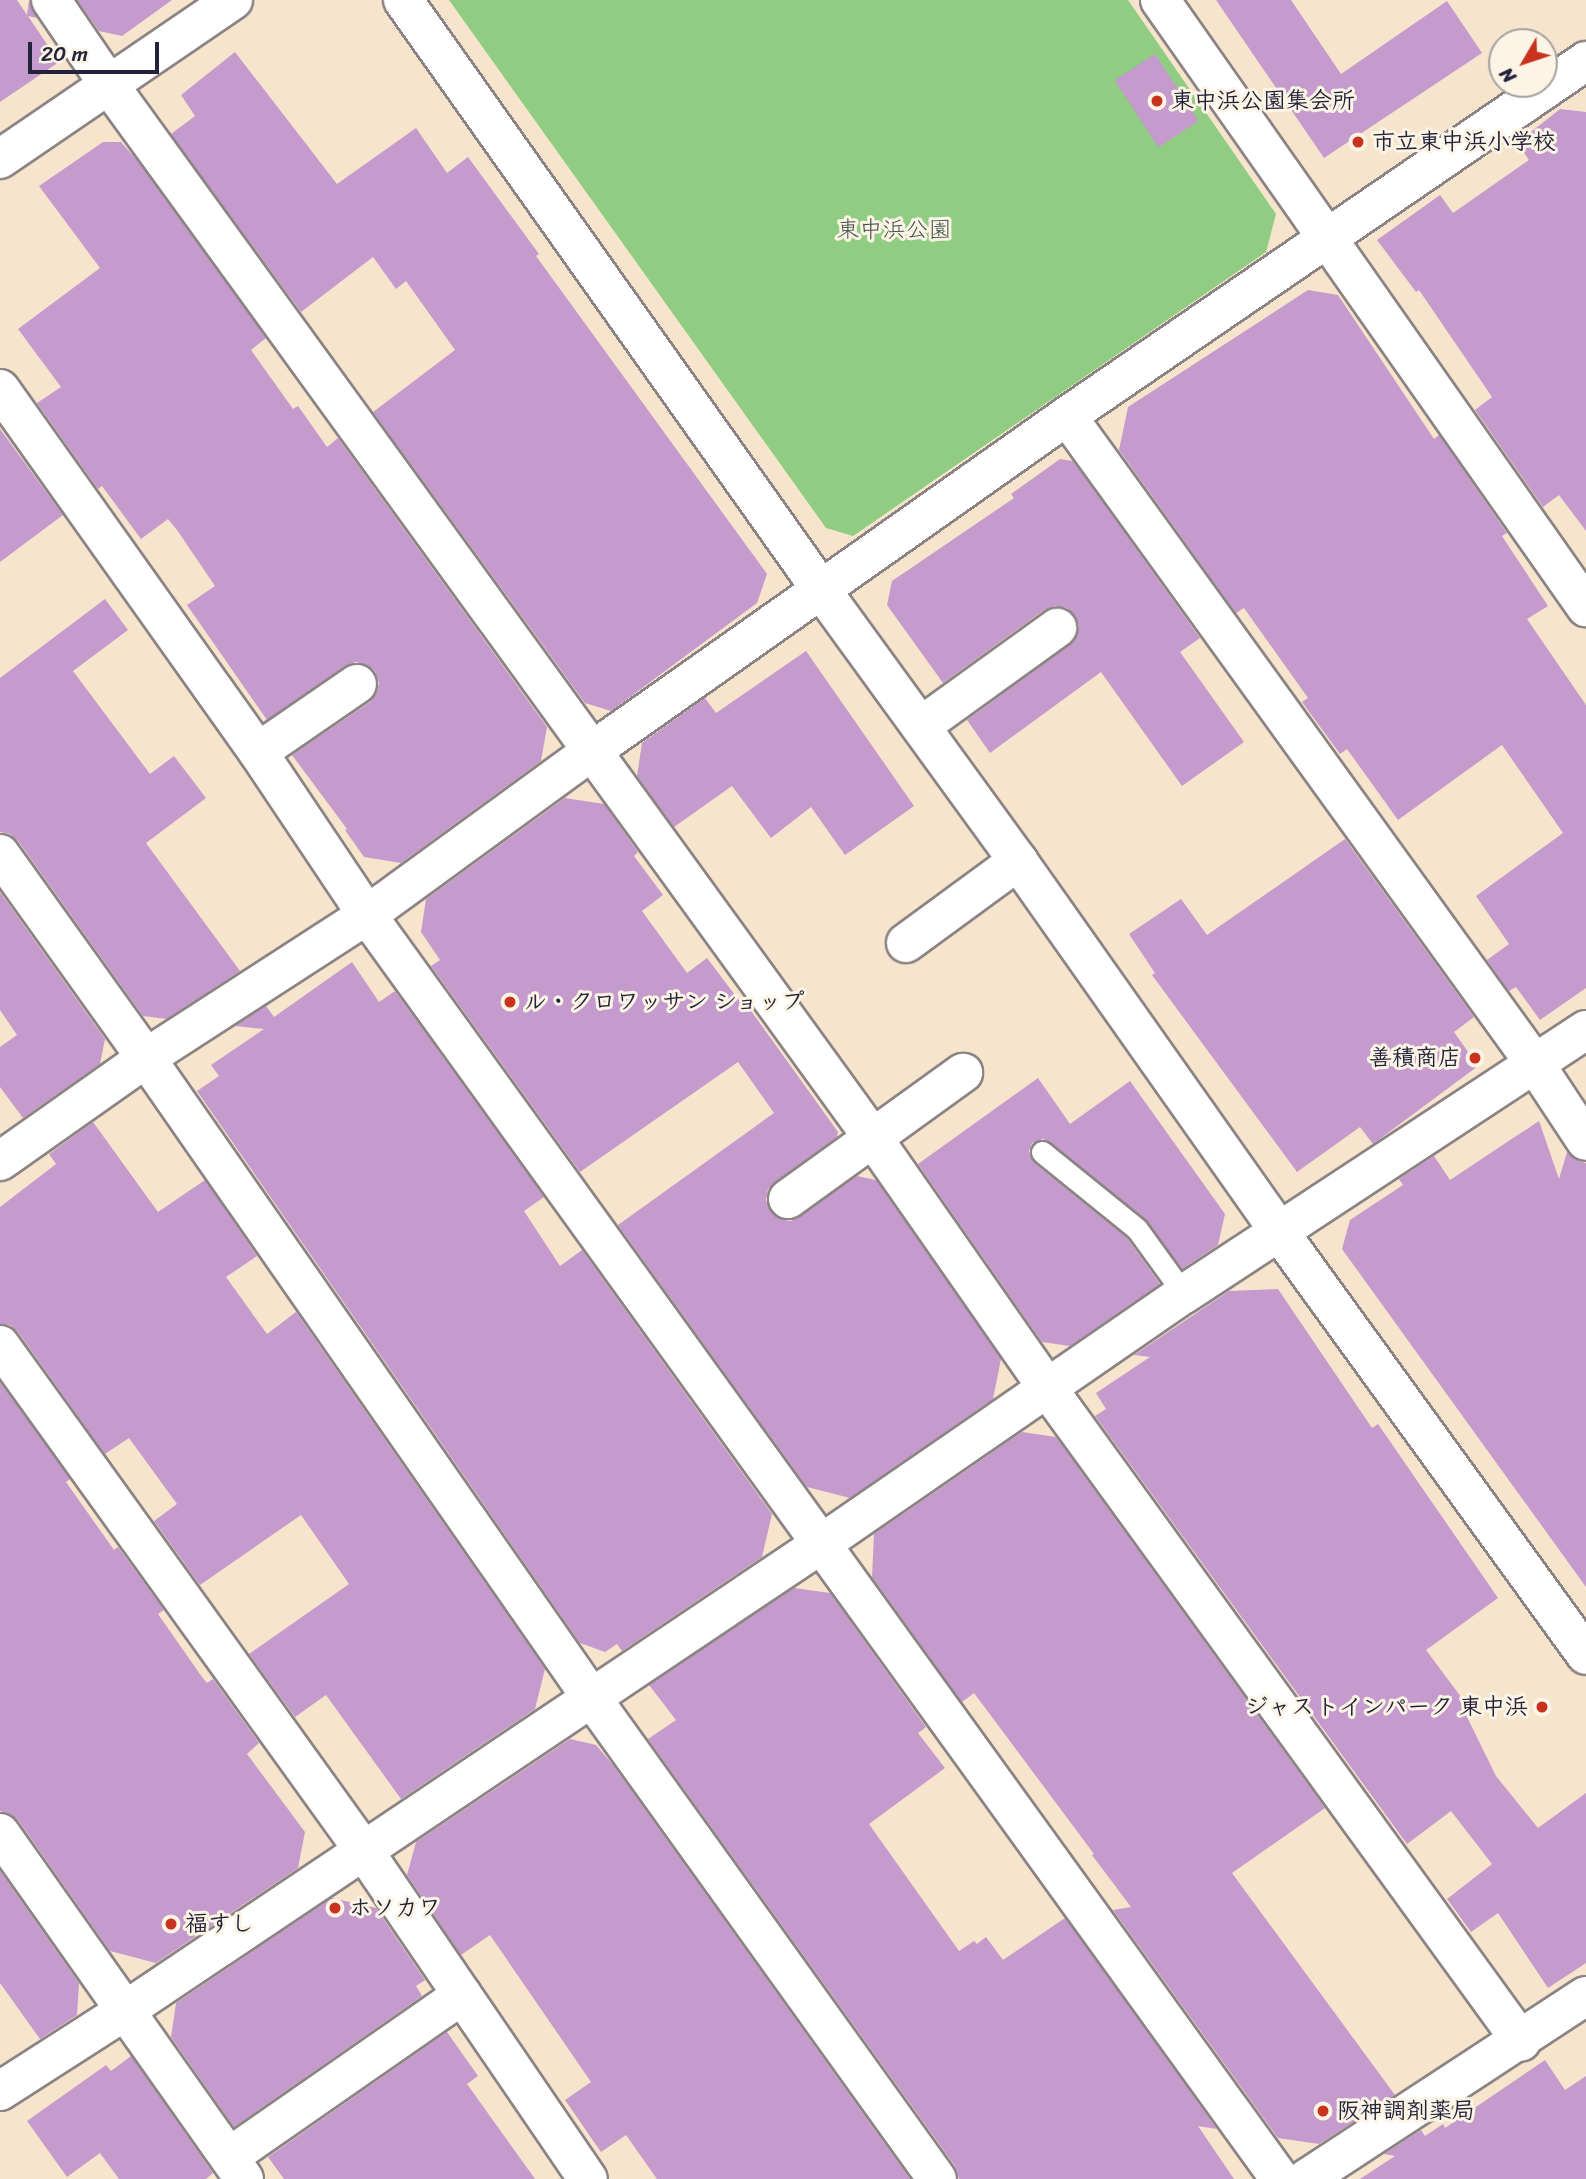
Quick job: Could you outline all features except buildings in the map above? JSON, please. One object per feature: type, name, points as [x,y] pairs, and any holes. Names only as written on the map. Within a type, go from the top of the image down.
[{"type":"street","points":[[51,0],[109,85],[873,1138],[1048,1389],[1521,2041]]},
{"type":"street","points":[[0,159],[233,0]]},
{"type":"street","points":[[403,0],[822,592],[1018,860],[1280,1233],[1586,1655]]},
{"type":"street","points":[[1160,0],[1586,607]]},
{"type":"street","points":[[0,1161],[146,1058],[367,915],[592,751],[822,592],[1068,416],[1584,65]]},
{"type":"street","points":[[0,388],[258,752],[367,915],[1280,2179]]},
{"type":"street","points":[[1068,416],[1535,1064],[1586,1141]]},
{"type":"street","points":[[921,726],[1057,628]]},
{"type":"street","points":[[258,752],[357,684]]},
{"type":"street","points":[[0,854],[146,1058],[591,1697],[937,2179]]},
{"type":"street","points":[[906,943],[1018,860]]},
{"type":"street","points":[[0,2091],[126,2010],[821,1544],[1184,1294],[1586,1030]]},
{"type":"street","points":[[788,1199],[963,1073]]},
{"type":"street","points":[[0,1345],[364,1851],[588,2179]]},
{"type":"street","points":[[0,1833],[237,2168],[462,1995]]},
{"type":"street","points":[[1306,2179],[1521,2041],[1586,1996]]},
{"type":"lane","points":[[1042,1152],[1137,1229],[1184,1294]]},
{"type":"green space","name":"東中浜公園","points":[[449,0],[1128,0],[1276,214],[1266,252],[853,536],[826,528]]},
{"type":"place","name":"東中浜公園集会所","points":[[1157,101]]},
{"type":"place","name":"市立東中浜小学校","points":[[1358,142]]},
{"type":"place","name":"ル・クロワッサン ショップ","points":[[510,1002]]},
{"type":"place","name":"善積商店","points":[[1475,1058]]},
{"type":"place","name":"ジャストインパーク 東中浜","points":[[1542,1707]]},
{"type":"place","name":"ホソカワ","points":[[335,1908]]},
{"type":"place","name":"福すし","points":[[171,1924]]},
{"type":"place","name":"阪神調剤薬局","points":[[1323,2111]]}]
